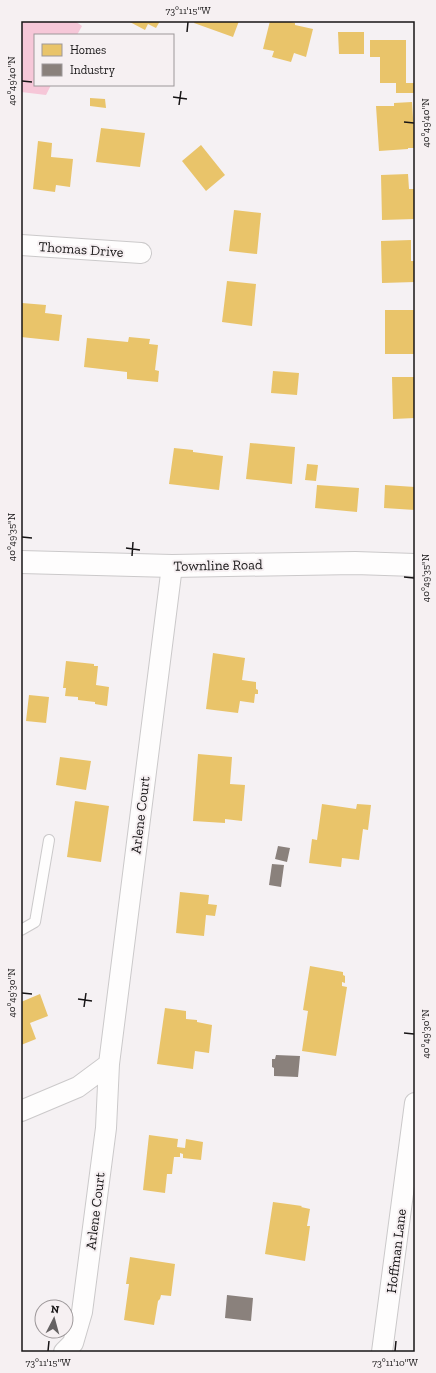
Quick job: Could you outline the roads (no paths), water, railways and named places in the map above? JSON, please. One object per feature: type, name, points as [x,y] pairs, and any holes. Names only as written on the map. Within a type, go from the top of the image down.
[{"type":"street","name":"Thomas Drive","points":[[21,245],[141,253]]},
{"type":"street","name":"Townline Road","points":[[21,562],[172,566],[355,563],[415,565]]},
{"type":"street","name":"Arlene Court","points":[[64,1352],[73,1343],[82,1312],[106,1128],[109,1064],[172,566]]},
{"type":"street","points":[[21,1111],[78,1087],[109,1064]]},
{"type":"street","name":"Hoffman Lane","points":[[382,1352],[415,1103]]},
{"type":"lane","points":[[21,930],[35,922],[49,840]]}]
